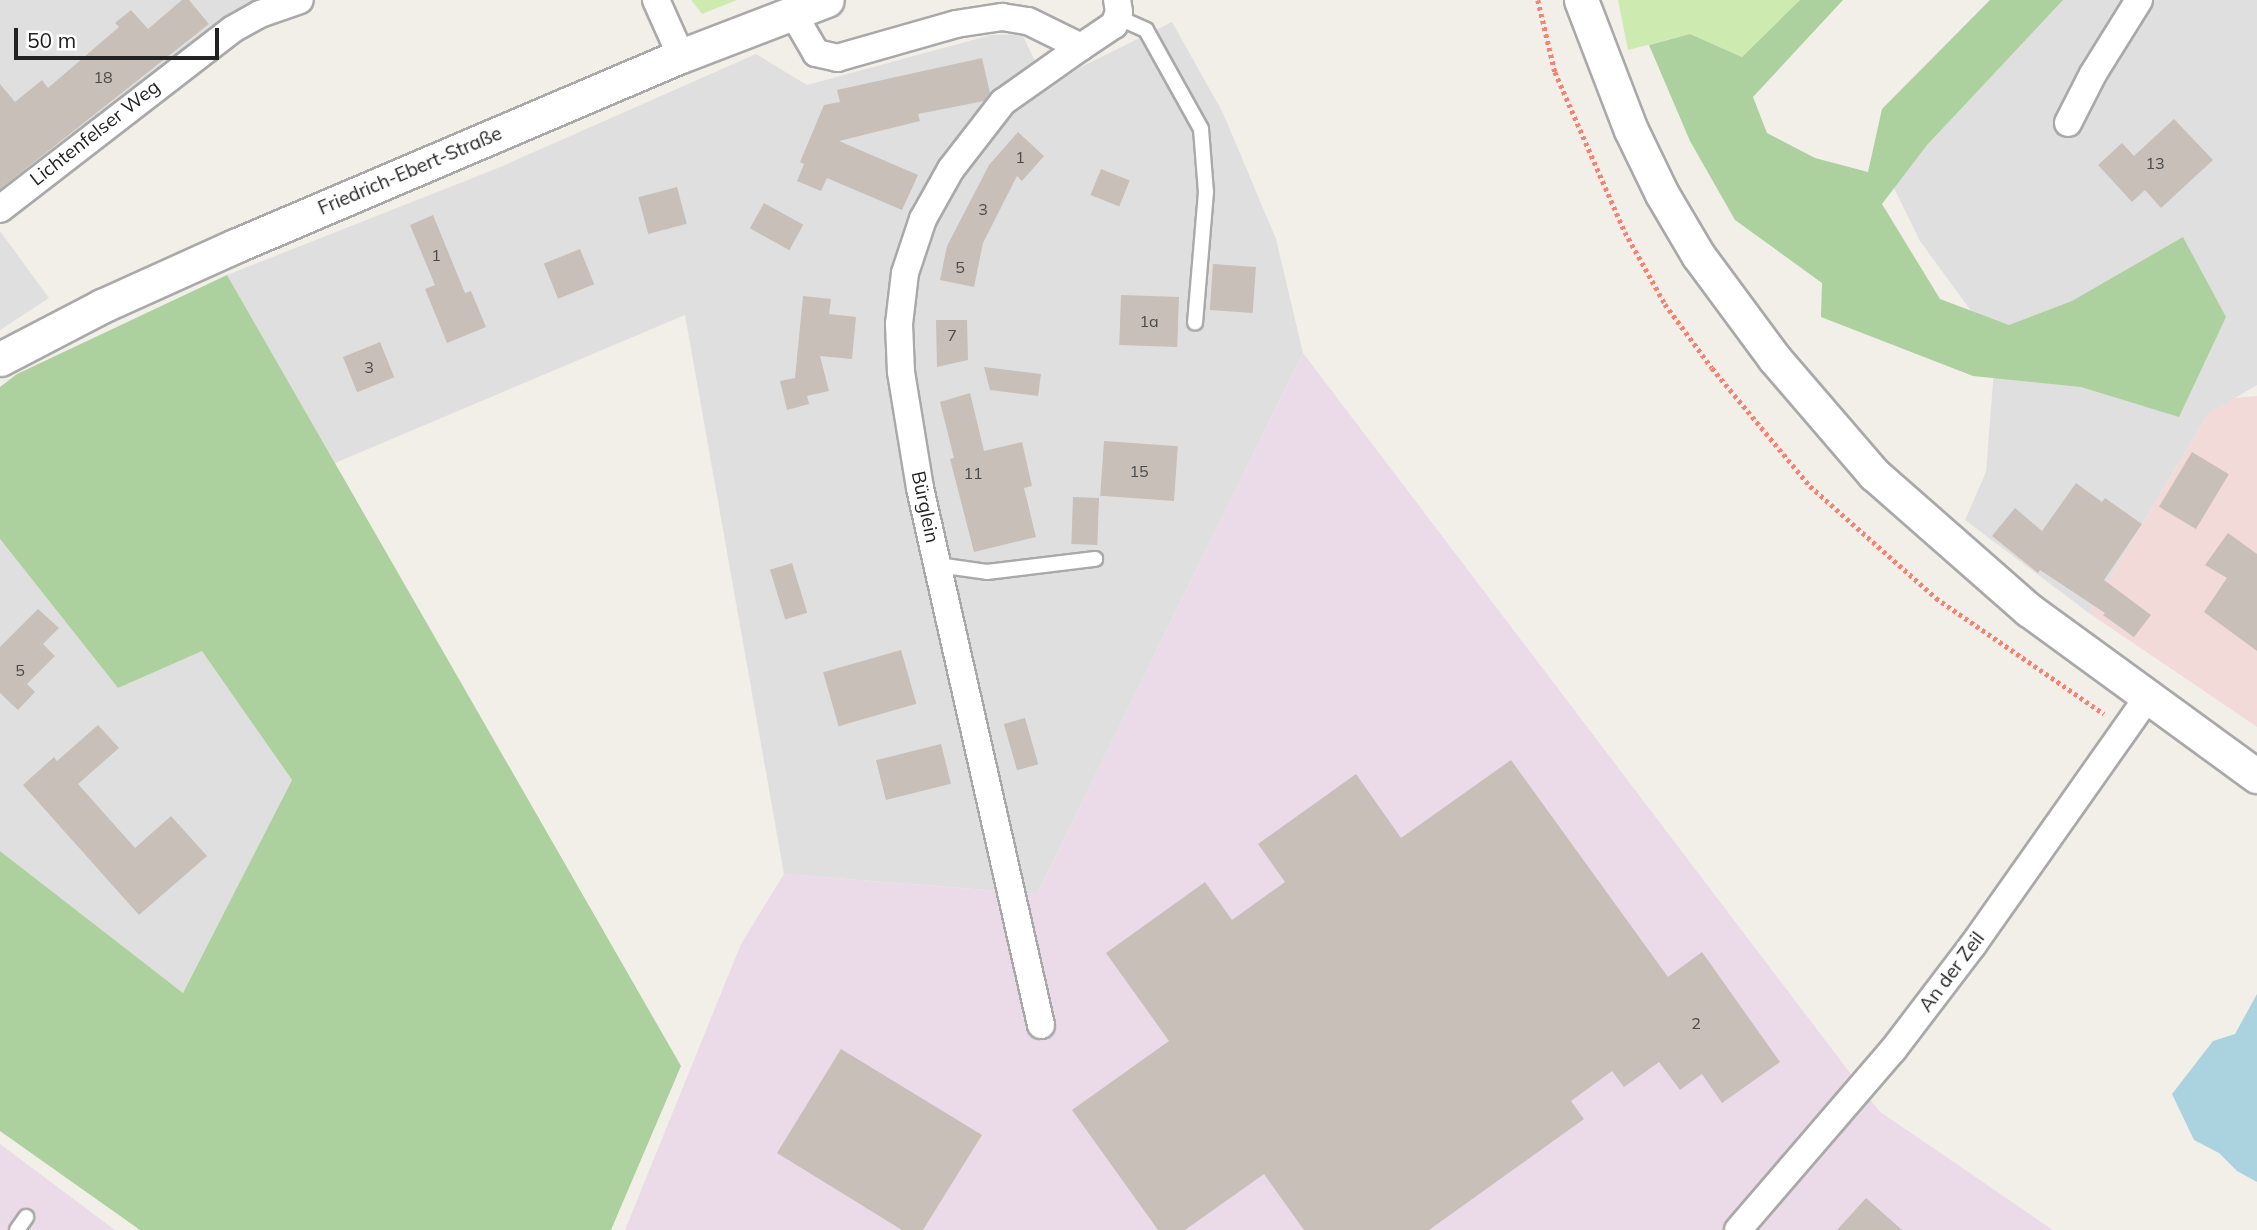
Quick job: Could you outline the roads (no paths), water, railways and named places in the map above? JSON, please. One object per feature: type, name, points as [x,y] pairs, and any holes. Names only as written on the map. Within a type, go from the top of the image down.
[{"type":"street","name":"Lichtenfelser Weg","points":[[0,209],[202,51],[260,15],[300,0]]},
{"type":"street","points":[[656,0],[681,56]]},
{"type":"street","name":"Friedrich-Ebert-Straße","points":[[0,359],[102,306],[235,246],[681,56],[794,15],[827,0]]},
{"type":"street","points":[[1581,0],[1631,130],[1662,194],[1698,255],[1775,359],[1874,474],[1949,543],[2029,610],[2257,776]]},
{"type":"street","points":[[2068,123],[2093,74],[2138,0]]},
{"type":"street","name":"Bürglein","points":[[1041,1025],[913,450],[901,372],[899,324],[905,273],[923,219],[951,169],[1003,102],[1081,47],[1106,33],[1117,9]]},
{"type":"street","points":[[794,15],[816,53],[829,58],[846,56],[956,24],[1002,17],[1028,22],[1081,47]]},
{"type":"street","name":"An der Zeil","points":[[1738,1230],[1854,1097],[1925,1008],[1973,945],[2147,698]]},
{"type":"lane","points":[[1117,9],[1146,30],[1201,129],[1206,192],[1195,323]]},
{"type":"lane","points":[[938,565],[987,572],[1095,559]]},
{"type":"lane","points":[[18,1230],[26,1217]]},
{"type":"water","points":[[2257,994],[2257,1182],[2237,1171],[2219,1153],[2194,1140],[2172,1094],[2213,1041],[2235,1034]]}]
